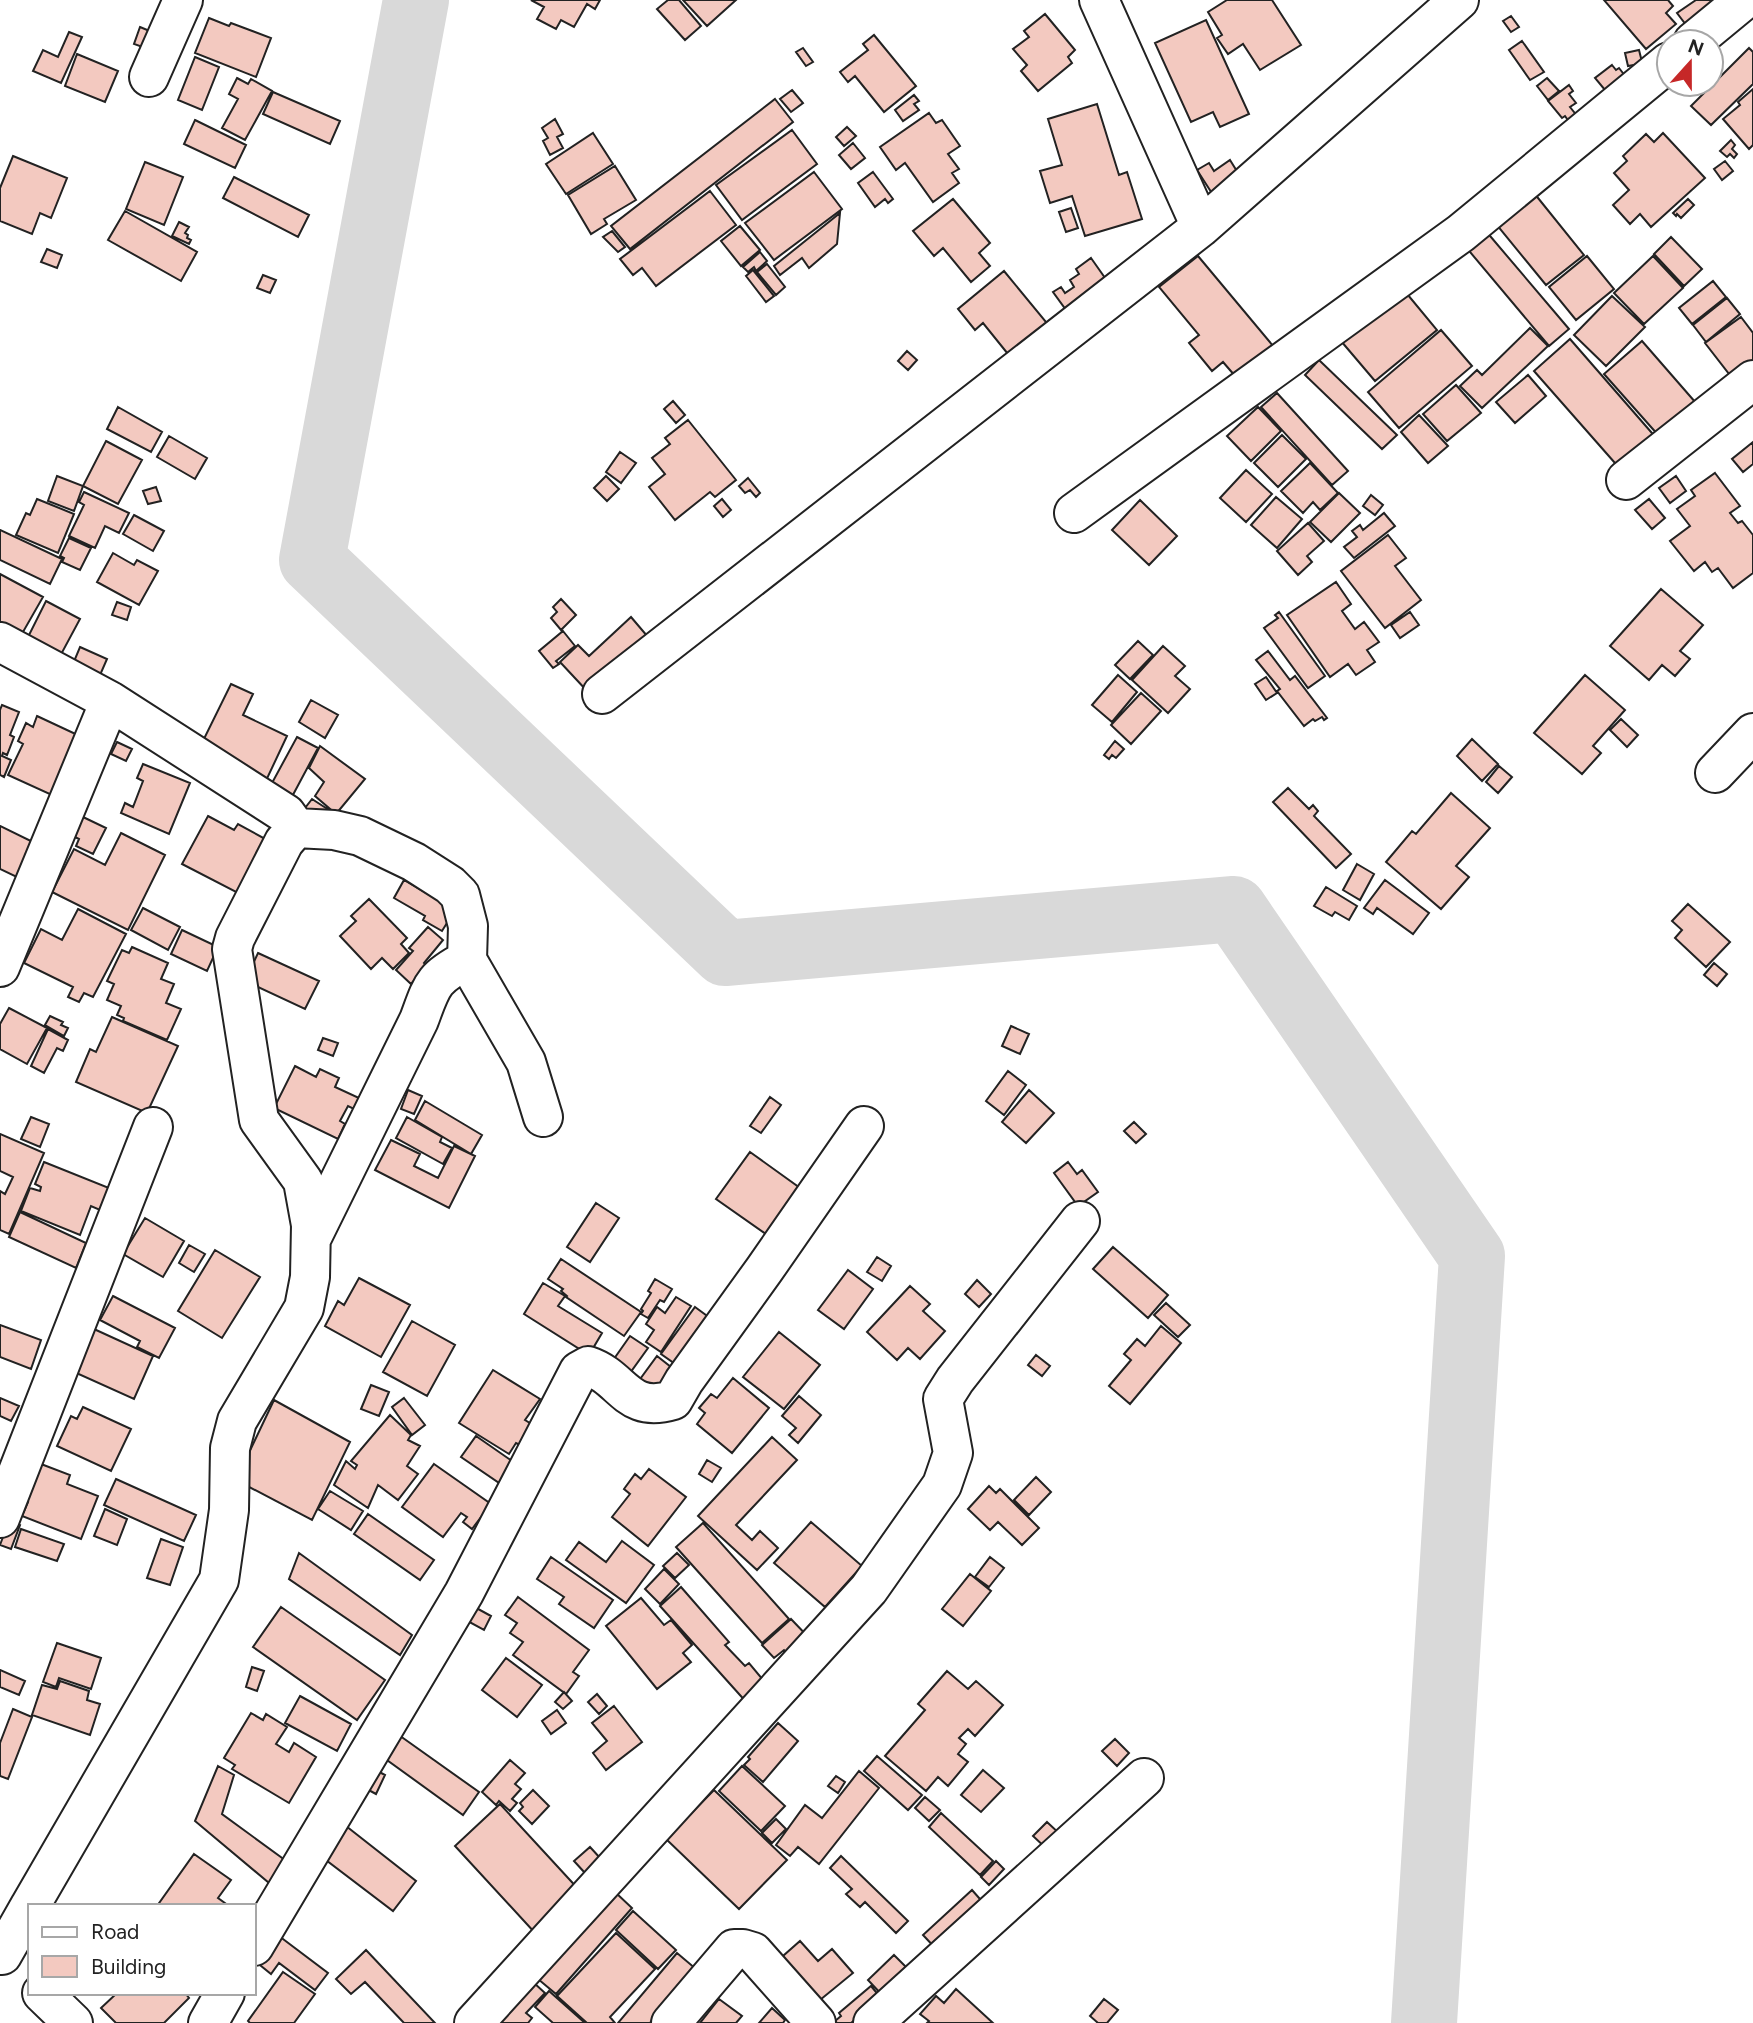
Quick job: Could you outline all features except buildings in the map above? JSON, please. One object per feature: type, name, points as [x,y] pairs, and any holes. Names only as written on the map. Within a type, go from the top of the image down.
[{"type":"street","points":[[149,77],[183,0]]},
{"type":"street","points":[[1099,0],[1201,227]]},
{"type":"street","points":[[602,694],[1201,227],[1459,0]]},
{"type":"street","points":[[1710,28],[1744,0]]},
{"type":"street","points":[[1073,513],[1461,233],[1655,74]]},
{"type":"street","points":[[1626,480],[1753,380]]},
{"type":"street","points":[[0,642],[110,701],[286,814],[296,828]]},
{"type":"street","points":[[0,967],[110,701]]},
{"type":"street","points":[[1715,773],[1753,733]]},
{"type":"street","points":[[296,828],[334,830],[360,836],[414,862],[450,885],[460,895],[468,926],[467,960],[526,1062],[543,1117]]},
{"type":"street","points":[[31,1904],[219,1580],[229,1510],[230,1448],[237,1421],[304,1307],[310,1278],[311,1226],[303,1181],[259,1120],[232,949],[235,938],[284,842],[296,828]]},
{"type":"street","points":[[311,1239],[419,1020],[432,985],[438,976],[467,960]]},
{"type":"street","points":[[256,1943],[464,1593],[579,1371],[588,1366],[599,1370],[642,1404],[660,1404],[673,1400],[864,1126]]},
{"type":"street","points":[[0,1518],[153,1127]]},
{"type":"street","points":[[474,2023],[869,1589],[942,1485],[953,1453],[943,1399],[1080,1221]]},
{"type":"street","points":[[873,2023],[1144,1778]]},
{"type":"street","points":[[28,1909],[1,1954],[28,1980]]},
{"type":"street","points":[[671,2023],[734,1950],[743,1948],[753,1952],[816,2023]]},
{"type":"street","points":[[44,1995],[73,2023]]},
{"type":"street","points":[[208,2023],[224,1995]]},
{"type":"waterway","points":[[416,0],[312,560],[725,953],[1234,909],[1472,1256],[1424,2023]]}]
